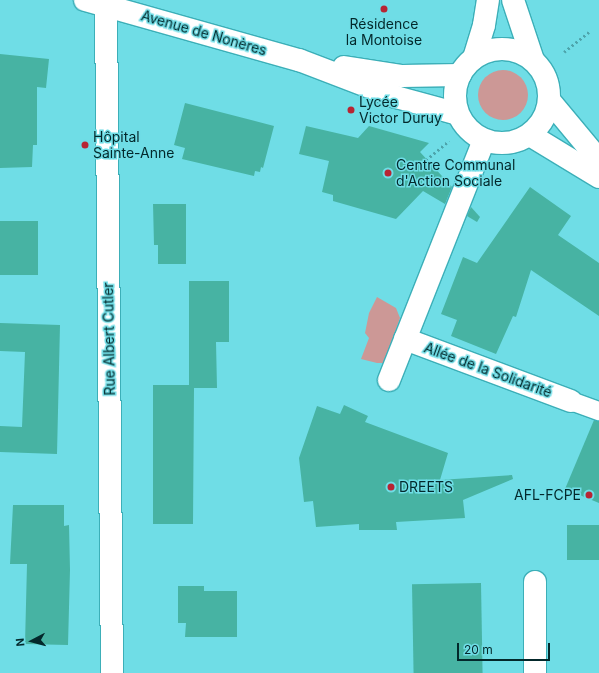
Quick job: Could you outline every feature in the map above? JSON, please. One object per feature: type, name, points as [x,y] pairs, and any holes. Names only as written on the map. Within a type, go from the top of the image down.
[{"type":"street","points":[[488,0],[484,25],[474,58],[460,75],[455,88],[455,101],[458,114],[472,134],[484,140],[499,144],[515,142],[530,135],[540,126],[547,114],[549,100],[549,89],[546,78],[533,60],[513,0]]},
{"type":"street","name":"Avenue de Nonères","points":[[95,3],[299,60],[396,97],[458,114]]},
{"type":"street","name":"Rue Albert Cutler","points":[[95,3],[112,673]]},
{"type":"street","points":[[474,58],[488,51],[504,48],[519,52],[533,60]]},
{"type":"street","name":"Avenue de Nonères","points":[[299,60],[402,76],[460,75]]},
{"type":"street","points":[[549,100],[599,160]]},
{"type":"street","points":[[530,135],[599,177]]},
{"type":"street","name":"Allée de la Solidarité","points":[[389,380],[484,140]]},
{"type":"street","name":"Allée de la Solidarité","points":[[405,339],[571,401]]},
{"type":"street","points":[[535,582],[535,673]]},
{"type":"lane","points":[[571,401],[599,411]]},
{"type":"path","points":[[564,52],[589,32]]},
{"type":"path","points":[[426,160],[453,138]]},
{"type":"shaded area","points":[[498,70],[508,70],[521,77],[528,90],[528,100],[521,113],[508,120],[498,120],[489,116],[482,109],[478,100],[478,90],[482,81],[489,74]]},
{"type":"shaded area","points":[[377,297],[396,308],[400,318],[384,363],[361,359],[369,338],[365,333],[369,313]]},
{"type":"building","points":[[0,54],[49,59],[46,88],[37,87],[37,145],[33,145],[32,167],[0,168]]},
{"type":"building","points":[[185,103],[274,126],[263,168],[261,167],[260,172],[255,171],[254,176],[182,159],[185,148],[174,145]]},
{"type":"building","name":"Centre Communal d'Action Sociale","points":[[306,126],[358,138],[369,126],[429,143],[420,152],[452,187],[445,204],[423,191],[396,219],[333,201],[333,195],[322,192],[329,161],[299,154]]},
{"type":"building","points":[[530,187],[571,216],[558,235],[599,263],[599,316],[531,270],[516,317],[513,316],[496,354],[451,336],[457,320],[441,314],[463,257],[477,263]]},
{"type":"building","points":[[153,204],[186,204],[186,264],[158,264],[158,245],[154,245]]},
{"type":"building","points":[[471,207],[480,217],[477,222],[467,216]]},
{"type":"building","points":[[0,221],[38,221],[38,275],[0,275]]},
{"type":"building","points":[[189,281],[229,281],[229,342],[216,342],[217,388],[194,388],[193,524],[153,524],[153,385],[189,385]]},
{"type":"building","points":[[0,323],[60,325],[57,454],[0,452],[0,426],[22,427],[25,352],[0,351]]},
{"type":"building","points":[[344,405],[368,416],[365,422],[448,453],[440,480],[512,475],[513,479],[463,500],[465,518],[396,522],[397,530],[359,530],[359,524],[316,527],[313,501],[304,502],[299,458],[317,406],[340,414]]},
{"type":"building","points":[[594,420],[599,421],[599,503],[565,489]]},
{"type":"building","points":[[13,505],[64,505],[64,526],[69,525],[70,570],[68,645],[25,644],[27,564],[10,564]]},
{"type":"building","points":[[567,525],[599,525],[599,560],[567,560]]},
{"type":"building","points":[[481,583],[483,673],[414,673],[412,584]]},
{"type":"building","points":[[178,586],[204,586],[204,591],[237,591],[237,637],[185,637],[186,623],[178,623]]},
{"type":"place","name":"Résidence la Montoise","points":[[384,9]]},
{"type":"place","name":"Lycée Victor Duruy","points":[[351,110]]},
{"type":"place","name":"Hôpital Sainte-Anne","points":[[85,145]]},
{"type":"place","name":"Centre Communal d'Action Sociale","points":[[388,173]]},
{"type":"place","name":"DREETS","points":[[391,487]]},
{"type":"place","name":"AFL-FCPE","points":[[589,495]]}]
